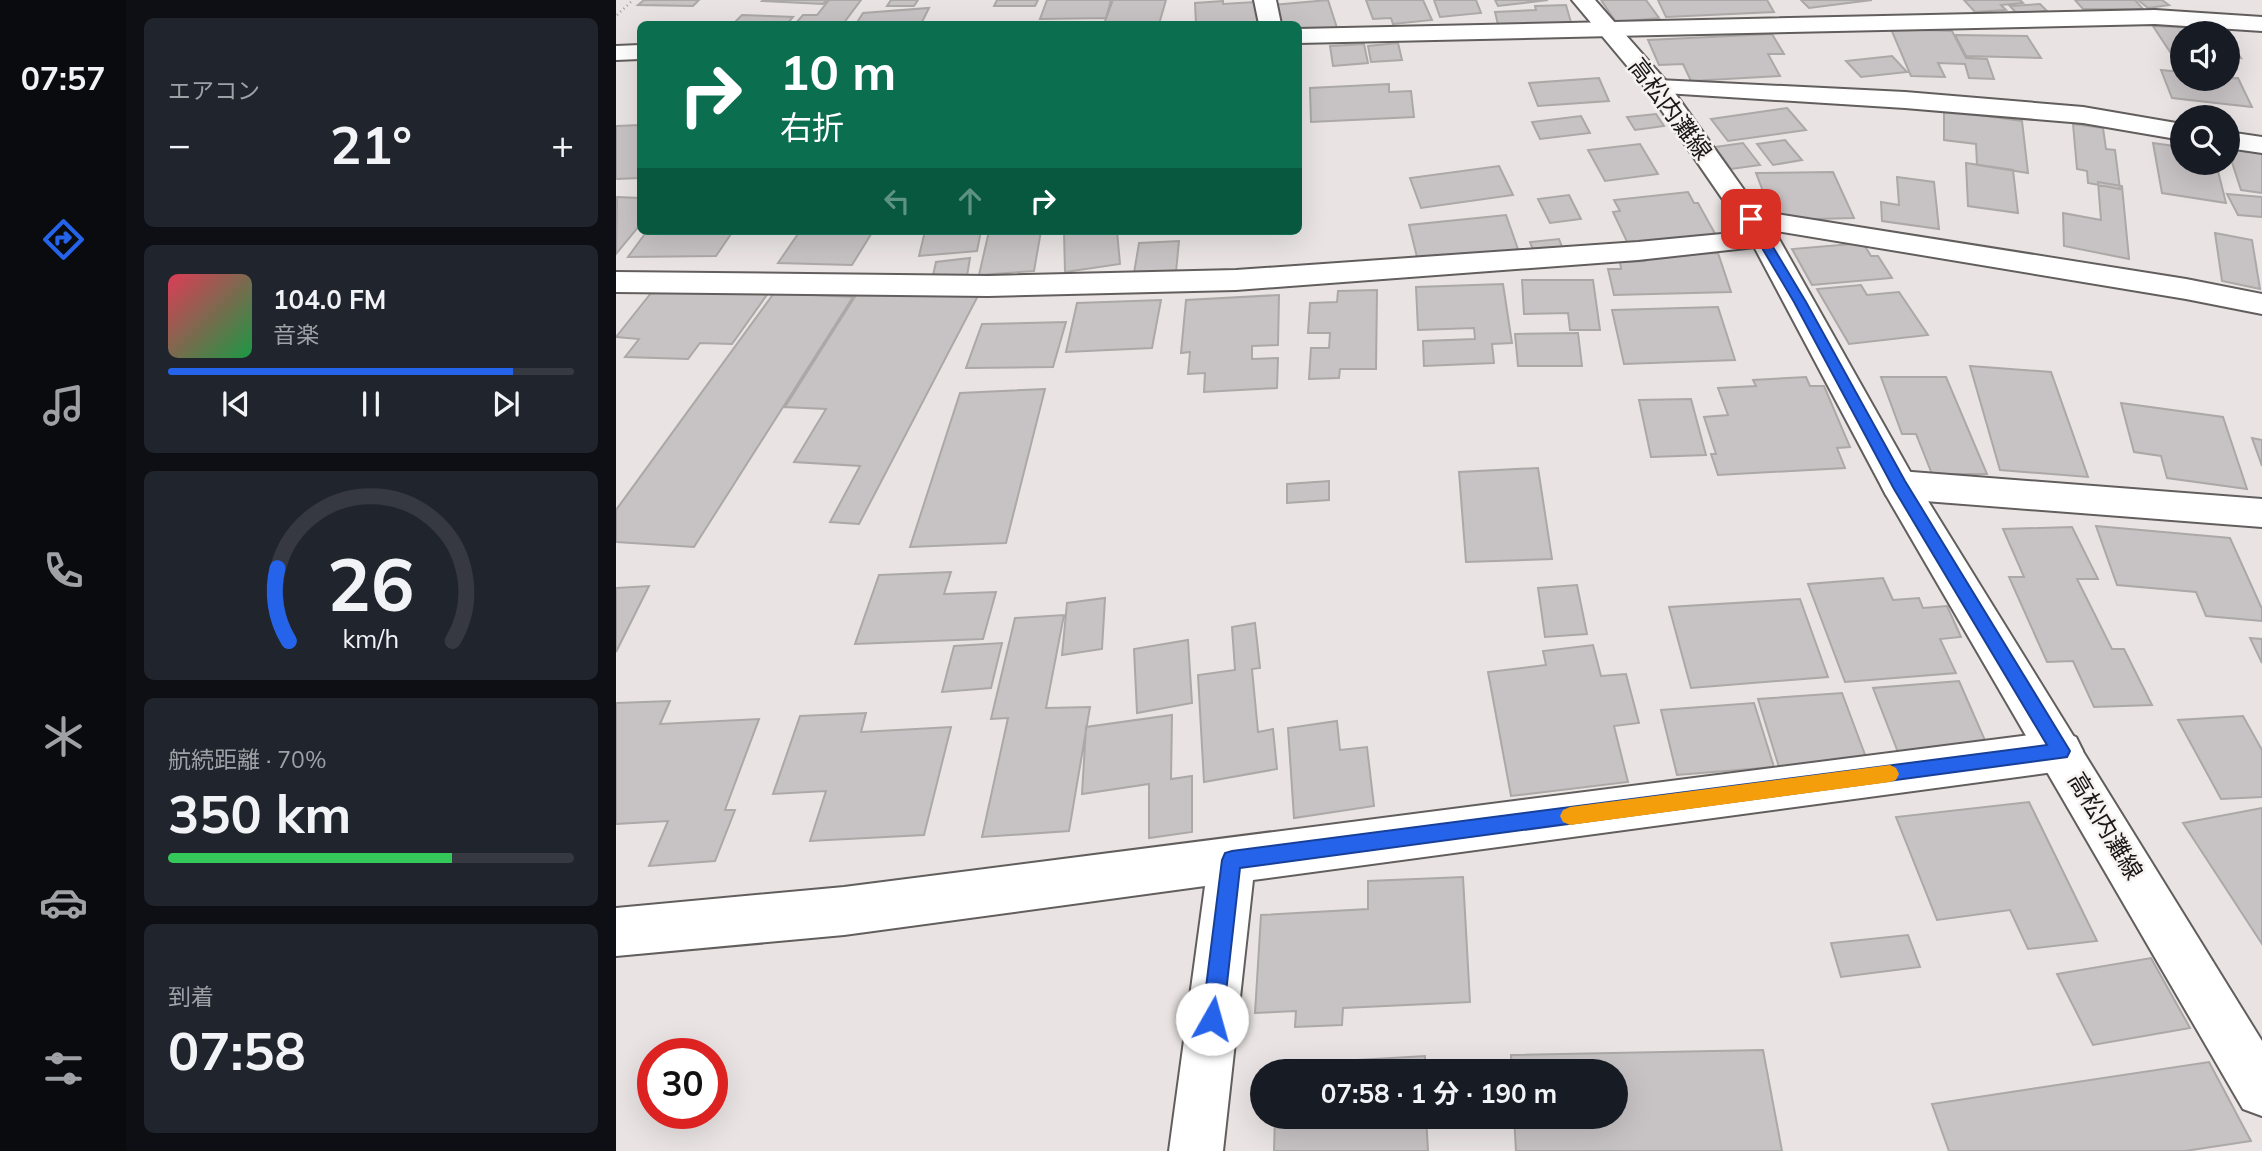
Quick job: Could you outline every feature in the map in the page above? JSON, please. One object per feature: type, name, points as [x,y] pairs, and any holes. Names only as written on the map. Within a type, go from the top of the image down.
[{"type":"street","points":[[1265,0],[1269,21]]},
{"type":"street","points":[[1302,36],[1595,14],[2155,17],[2262,24]]},
{"type":"street","name":"高松内灘線","points":[[1595,14],[1658,87],[1757,229],[1899,485],[2262,1090]]},
{"type":"street","points":[[616,53],[637,52]]},
{"type":"street","points":[[1658,87],[1933,102],[2083,115],[2170,130]]},
{"type":"street","points":[[2240,142],[2262,145]]},
{"type":"street","points":[[616,282],[989,286],[1236,280],[1639,251],[1757,229],[2173,286],[2262,304]]},
{"type":"street","points":[[1899,485],[2262,513]]},
{"type":"street","points":[[616,932],[844,911],[2061,751]]},
{"type":"street","points":[[1196,1151],[1232,860]]},
{"type":"path","points":[[616,15],[633,0]]},
{"type":"building","points":[[644,0],[699,0],[693,6],[638,5]]},
{"type":"building","points":[[763,0],[827,0],[823,4],[762,1]]},
{"type":"building","points":[[829,0],[861,0],[845,21],[798,21],[803,15],[817,15]]},
{"type":"building","points":[[891,0],[918,0],[914,6],[887,6]]},
{"type":"building","points":[[997,0],[1038,0],[1035,6],[994,6]]},
{"type":"building","points":[[1047,0],[1111,0],[1106,18],[1040,19]]},
{"type":"building","points":[[1113,0],[1166,0],[1160,21],[1105,21]]},
{"type":"building","points":[[1328,0],[1337,28],[1302,32],[1302,21],[1277,21],[1273,5]]},
{"type":"building","points":[[1366,0],[1423,0],[1432,20],[1393,24],[1391,18],[1373,19]]},
{"type":"building","points":[[1434,0],[1476,0],[1481,13],[1440,17]]},
{"type":"building","points":[[1495,0],[1548,0],[1498,6]]},
{"type":"building","points":[[1601,0],[1646,0],[1659,18],[1616,22]]},
{"type":"building","points":[[1658,0],[1767,0],[1774,12],[1666,17]]},
{"type":"building","points":[[1801,0],[1872,0],[1809,8]]},
{"type":"building","points":[[1964,0],[2020,0],[2023,3],[2001,5],[2006,10],[1975,12]]},
{"type":"building","points":[[2075,0],[2135,0],[2143,9],[2083,9]]},
{"type":"building","points":[[2138,0],[2162,0],[2169,5],[2148,8]]},
{"type":"building","points":[[1255,2],[1258,21],[1196,21],[1195,3]]},
{"type":"building","points":[[2040,4],[2047,11],[2017,14],[2010,6]]},
{"type":"building","points":[[1566,5],[1572,26],[1499,29],[1495,12],[1536,10],[1535,6]]},
{"type":"building","points":[[929,8],[922,21],[858,21],[863,13]]},
{"type":"building","points":[[742,15],[793,17],[790,21],[736,21]]},
{"type":"building","points":[[2153,26],[2170,27],[2170,52]]},
{"type":"building","points":[[1891,29],[1952,31],[1966,58],[1987,59],[1994,79],[1969,78],[1965,64],[1938,63],[1945,77],[1911,76]]},
{"type":"building","points":[[1772,34],[1784,54],[1768,54],[1780,76],[1691,81],[1683,64],[1659,65],[1648,40]]},
{"type":"building","points":[[1955,35],[2027,36],[2041,58],[1966,56]]},
{"type":"building","points":[[1398,43],[1402,60],[1371,62],[1368,46]]},
{"type":"building","points":[[1364,44],[1368,63],[1333,66],[1330,46]]},
{"type":"building","points":[[1892,56],[1907,72],[1861,77],[1846,61]]},
{"type":"building","points":[[2161,70],[2170,71],[2170,91],[2240,91],[2240,82],[2252,107],[2240,105],[2172,98]]},
{"type":"building","points":[[1599,78],[1609,101],[1538,106],[1529,83]]},
{"type":"building","points":[[1389,84],[1389,92],[1411,91],[1414,117],[1311,122],[1310,88]]},
{"type":"building","points":[[1787,108],[1806,130],[1728,141],[1711,119]]},
{"type":"building","points":[[1944,110],[2022,121],[2028,173],[1977,165],[1976,144],[1944,140]]},
{"type":"building","points":[[1656,114],[1664,126],[1635,130],[1627,117]]},
{"type":"building","points":[[1581,116],[1590,133],[1540,139],[1532,122]]},
{"type":"building","points":[[2073,124],[2103,128],[2106,149],[2115,150],[2120,189],[2088,183],[2087,171],[2077,169]]},
{"type":"building","points":[[637,125],[637,178],[616,179],[616,126]]},
{"type":"building","points":[[1785,140],[1802,160],[1773,165],[1757,144]]},
{"type":"building","points":[[1743,143],[1760,165],[1731,169],[1715,147]]},
{"type":"building","points":[[2153,143],[2170,145],[2170,175],[2219,175],[2226,203],[2162,193]]},
{"type":"building","points":[[1640,144],[1658,174],[1605,181],[1588,150]]},
{"type":"building","points":[[2240,151],[2262,152],[2262,193],[2241,190],[2236,175],[2240,175]]},
{"type":"building","points":[[1966,163],[2013,170],[2018,213],[1968,206]]},
{"type":"building","points":[[1499,166],[1513,195],[1421,208],[1410,178]]},
{"type":"building","points":[[1833,172],[1854,218],[1774,220],[1756,173]]},
{"type":"building","points":[[1897,177],[1934,182],[1939,229],[1882,221],[1881,202],[1899,205]]},
{"type":"building","points":[[2098,182],[2122,186],[2129,259],[2064,246],[2063,213],[2101,220]]},
{"type":"building","points":[[1688,192],[1694,203],[1698,203],[1718,239],[1630,248],[1613,212],[1620,211],[1614,200]]},
{"type":"building","points":[[2227,194],[2262,197],[2262,217],[2238,215]]},
{"type":"building","points":[[1569,195],[1581,219],[1550,223],[1538,199]]},
{"type":"building","points":[[617,197],[637,198],[637,229],[616,254]]},
{"type":"building","points":[[1506,215],[1520,255],[1419,265],[1409,225]]},
{"type":"building","points":[[2215,233],[2252,240],[2260,289],[2222,281]]},
{"type":"building","points":[[644,235],[730,235],[716,256],[628,257]]},
{"type":"building","points":[[797,235],[871,235],[852,265],[778,263]]},
{"type":"building","points":[[924,235],[980,235],[977,251],[919,256]]},
{"type":"building","points":[[988,235],[1040,235],[1034,271],[979,275]]},
{"type":"building","points":[[1064,235],[1117,235],[1120,264],[1065,272]]},
{"type":"building","points":[[1559,239],[1564,252],[1535,255],[1530,242]]},
{"type":"building","points":[[1179,241],[1176,272],[1134,273],[1139,243]]},
{"type":"building","points":[[1863,243],[1871,256],[1878,256],[1892,278],[1812,285],[1792,249]]},
{"type":"building","points":[[1718,253],[1731,292],[1614,295],[1608,269],[1621,269],[1620,262],[1645,261],[1644,255]]},
{"type":"building","points":[[970,258],[967,276],[932,280],[936,262]]},
{"type":"building","points":[[1522,280],[1593,280],[1600,330],[1570,330],[1568,313],[1524,314]]},
{"type":"building","points":[[1503,284],[1512,343],[1492,344],[1494,363],[1424,366],[1423,341],[1475,339],[1474,328],[1418,330],[1416,287]]},
{"type":"building","points":[[1861,285],[1867,295],[1899,292],[1928,335],[1849,344],[1817,289]]},
{"type":"building","points":[[861,287],[980,292],[859,524],[830,522],[860,466],[794,462],[826,409],[785,407]]},
{"type":"building","points":[[655,288],[769,292],[732,344],[700,343],[688,359],[625,357],[639,339],[616,337]]},
{"type":"building","points":[[1377,290],[1376,369],[1340,369],[1339,378],[1309,379],[1311,348],[1329,348],[1330,333],[1308,333],[1310,303],[1337,302],[1338,291]]},
{"type":"building","points":[[774,293],[853,297],[694,547],[616,542],[616,510]]},
{"type":"building","points":[[1279,295],[1278,345],[1252,346],[1252,359],[1278,358],[1277,388],[1204,392],[1205,373],[1188,374],[1190,352],[1181,353],[1186,300]]},
{"type":"building","points":[[1161,300],[1152,348],[1066,352],[1077,303]]},
{"type":"building","points":[[1718,307],[1735,360],[1624,364],[1612,310]]},
{"type":"building","points":[[1066,322],[1053,367],[966,368],[982,324]]},
{"type":"building","points":[[1578,333],[1582,366],[1518,366],[1515,334]]},
{"type":"building","points":[[1970,366],[2051,372],[2088,477],[2000,470]]},
{"type":"building","points":[[1806,377],[1810,386],[1824,386],[1850,447],[1837,448],[1845,468],[1718,475],[1711,454],[1716,454],[1704,417],[1728,415],[1718,388],[1756,386],[1753,380]]},
{"type":"building","points":[[1881,377],[1946,377],[1987,474],[1932,474],[1916,434],[1902,434]]},
{"type":"building","points":[[1045,389],[1006,543],[910,547],[960,393]]},
{"type":"building","points":[[1691,399],[1706,455],[1651,457],[1639,400]]},
{"type":"building","points":[[2121,403],[2223,417],[2247,489],[2167,478],[2161,456],[2134,452]]},
{"type":"building","points":[[2252,438],[2262,440],[2262,466]]},
{"type":"building","points":[[1538,468],[1552,559],[1466,562],[1459,472]]},
{"type":"building","points":[[1329,481],[1329,500],[1287,503],[1287,484]]},
{"type":"building","points":[[2096,526],[2230,538],[2262,609],[2262,621],[2206,616],[2196,592],[2117,585]]},
{"type":"building","points":[[2072,527],[2098,579],[2077,579],[2112,649],[2124,649],[2152,705],[2094,707],[2073,661],[2047,662],[2009,577],[2024,577],[2003,529]]},
{"type":"building","points":[[951,572],[944,594],[996,592],[983,639],[855,644],[879,575]]},
{"type":"building","points":[[1883,578],[1893,600],[1919,598],[1923,608],[1947,606],[1961,637],[1940,639],[1956,673],[1845,682],[1808,584]]},
{"type":"building","points":[[1577,585],[1587,634],[1545,637],[1538,588]]},
{"type":"building","points":[[649,586],[616,652],[616,588]]},
{"type":"building","points":[[1105,598],[1102,649],[1062,655],[1067,603]]},
{"type":"building","points":[[1800,599],[1828,677],[1691,688],[1669,607]]},
{"type":"building","points":[[1064,615],[1046,708],[1090,707],[1069,831],[982,837],[1008,718],[991,719],[1015,618]]},
{"type":"building","points":[[1255,623],[1260,668],[1252,669],[1258,732],[1273,729],[1277,769],[1204,782],[1198,675],[1235,670],[1232,627]]},
{"type":"building","points":[[2250,638],[2262,639],[2262,663]]},
{"type":"building","points":[[1188,640],[1192,703],[1137,713],[1134,649]]},
{"type":"building","points":[[1002,643],[991,688],[942,692],[954,646]]},
{"type":"building","points":[[1593,645],[1601,676],[1626,674],[1639,723],[1614,726],[1628,782],[1511,796],[1488,672],[1546,665],[1543,651]]},
{"type":"building","points":[[1959,681],[1991,754],[1901,760],[1873,688]]},
{"type":"building","points":[[1842,693],[1867,760],[1779,767],[1758,699]]},
{"type":"building","points":[[670,701],[660,724],[759,719],[725,810],[735,810],[715,861],[649,866],[668,821],[616,824],[616,703]]},
{"type":"building","points":[[1754,703],[1774,767],[1677,775],[1661,710]]},
{"type":"building","points":[[866,713],[861,732],[951,727],[924,835],[810,841],[826,791],[773,794],[800,716]]},
{"type":"building","points":[[1172,715],[1171,779],[1192,776],[1192,832],[1149,838],[1149,784],[1082,794],[1086,727]]},
{"type":"building","points":[[2243,716],[2262,750],[2262,797],[2221,799],[2178,720]]},
{"type":"building","points":[[1337,721],[1340,750],[1367,747],[1374,806],[1294,818],[1288,728]]},
{"type":"building","points":[[2029,802],[2097,941],[2028,949],[2010,910],[1937,920],[1896,817]]},
{"type":"building","points":[[2262,808],[2262,944],[2183,823]]},
{"type":"building","points":[[1463,877],[1470,1002],[1343,1008],[1342,1025],[1295,1027],[1296,1011],[1255,1013],[1261,915],[1368,909],[1368,881]]},
{"type":"building","points":[[1908,935],[1920,967],[1841,977],[1831,943]]},
{"type":"building","points":[[2151,958],[2190,1028],[2093,1045],[2057,974]]},
{"type":"building","points":[[1763,1050],[1782,1151],[1516,1151],[1515,1129],[1628,1129],[1628,1059],[1511,1059],[1511,1055]]},
{"type":"building","points":[[1425,1056],[1425,1059],[1374,1059]]},
{"type":"building","points":[[2209,1062],[2251,1141],[2185,1151],[1949,1151],[1932,1104]]},
{"type":"building","points":[[1275,1129],[1427,1129],[1428,1151],[1274,1151]]},
{"type":"slow traffic","points":[[1570,816],[1890,774]]},
{"type":"route","points":[[1212,1019],[1232,860],[2061,751],[1899,485],[1800,302],[1751,219]]}]
